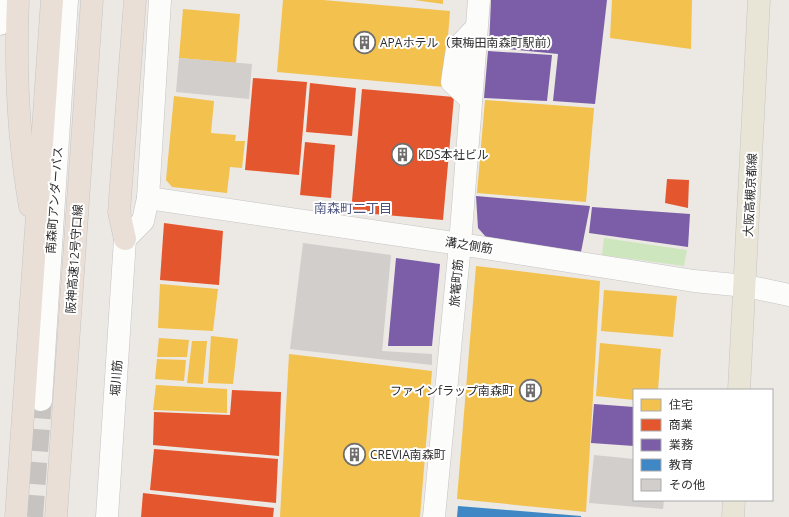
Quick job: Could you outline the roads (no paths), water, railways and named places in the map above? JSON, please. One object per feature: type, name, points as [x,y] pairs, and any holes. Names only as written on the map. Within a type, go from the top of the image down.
[{"type":"highway","points":[[18,0],[18,109],[24,174],[36,236]]},
{"type":"highway","points":[[16,517],[52,0]]},
{"type":"highway","name":"阪神高速12号守口線","points":[[56,517],[92,0]]},
{"type":"highway","points":[[125,239],[119,212],[135,0]]},
{"type":"main road","name":"大阪高槻京都線","points":[[739,389],[746,286],[759,0]]},
{"type":"main road","points":[[734,501],[734,517]]},
{"type":"street","points":[[0,24],[1,0]]},
{"type":"street","name":"南森町アンダーパス","points":[[40,400],[67,0]]},
{"type":"street","points":[[125,239],[143,221],[148,198],[160,0]]},
{"type":"street","name":"旅篭町筋","points":[[434,517],[460,244],[479,0]]},
{"type":"street","name":"溝之側筋","points":[[148,198],[460,244],[694,281],[746,286],[789,295]]},
{"type":"street","name":"堀川筋","points":[[108,517],[125,239]]},
{"type":"tunnel","points":[[32,517],[41,400]]},
{"type":"place","name":"APAホテル（東梅田南森町駅前）","points":[[364,42]]},
{"type":"place","name":"KDS本社ビル","points":[[402,154]]},
{"type":"place","name":"ファインfラップ南森町","points":[[530,390]]},
{"type":"place","name":"CREVIA南森町","points":[[355,454]]},
{"type":"district","name":"南森町二丁目","points":[[353,208]]}]
